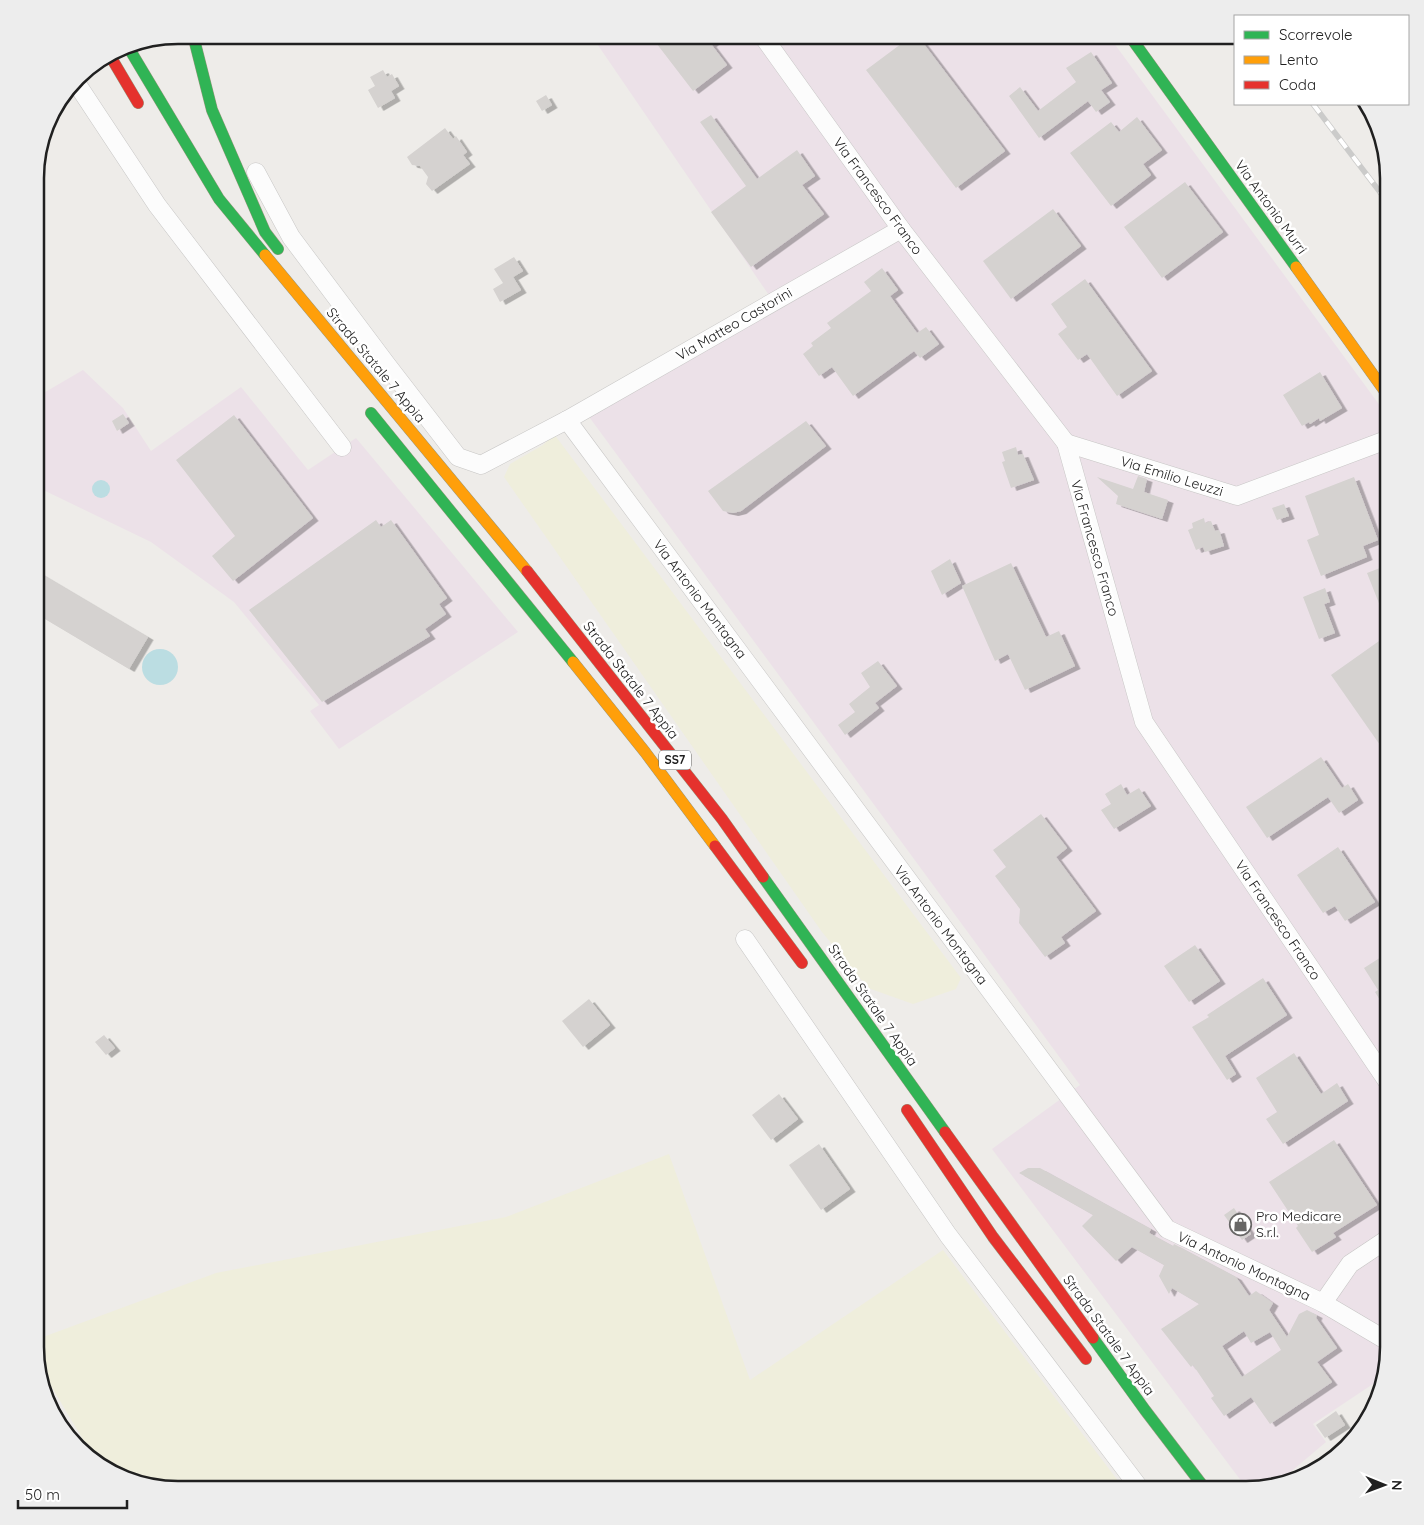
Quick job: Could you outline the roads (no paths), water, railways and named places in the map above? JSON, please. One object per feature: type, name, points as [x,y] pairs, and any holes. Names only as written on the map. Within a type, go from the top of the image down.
[{"type":"main road","points":[[195,44],[212,110],[265,232],[287,260]]},
{"type":"main road","name":"Via Antonio Murri","points":[[1135,44],[1380,384]]},
{"type":"main road","name":"Strada Statale 7 Appia","points":[[131,52],[219,199],[530,576],[722,819],[956,1148],[1145,1410],[1199,1481]]},
{"type":"main road","points":[[113,61],[143,111]]},
{"type":"main road","points":[[314,296],[400,418]]},
{"type":"main road","name":"SS7","points":[[364,404],[645,752],[807,969]]},
{"type":"main road","points":[[898,1098],[993,1237],[1095,1372]]},
{"type":"street","name":"Via Francesco Franco","points":[[768,44],[902,229],[1066,443],[1144,722],[1380,1071]]},
{"type":"street","points":[[79,87],[157,205],[342,447]]},
{"type":"street","name":"Via Matteo Castorini","points":[[256,172],[291,237],[458,457],[481,466],[567,420],[902,229]]},
{"type":"street","name":"Via Antonio Montagna","points":[[567,420],[1167,1230],[1324,1304],[1380,1337]]},
{"type":"street","name":"Via Emilio Leuzzi","points":[[1066,443],[1237,496],[1380,442]]},
{"type":"street","points":[[745,939],[948,1235],[1134,1481]]},
{"type":"street","points":[[1324,1304],[1350,1264],[1380,1244]]},
{"type":"water","points":[[101,480],[107,483],[110,489],[107,495],[101,498],[95,495],[92,489],[95,483]]},
{"type":"water","points":[[160,649],[173,654],[178,667],[173,680],[160,685],[147,680],[142,667],[147,654]]},
{"type":"railway","points":[[1314,105],[1380,192]]},
{"type":"place","name":"Pro Medicare S.r.l.","points":[[1240,1224]]}]
